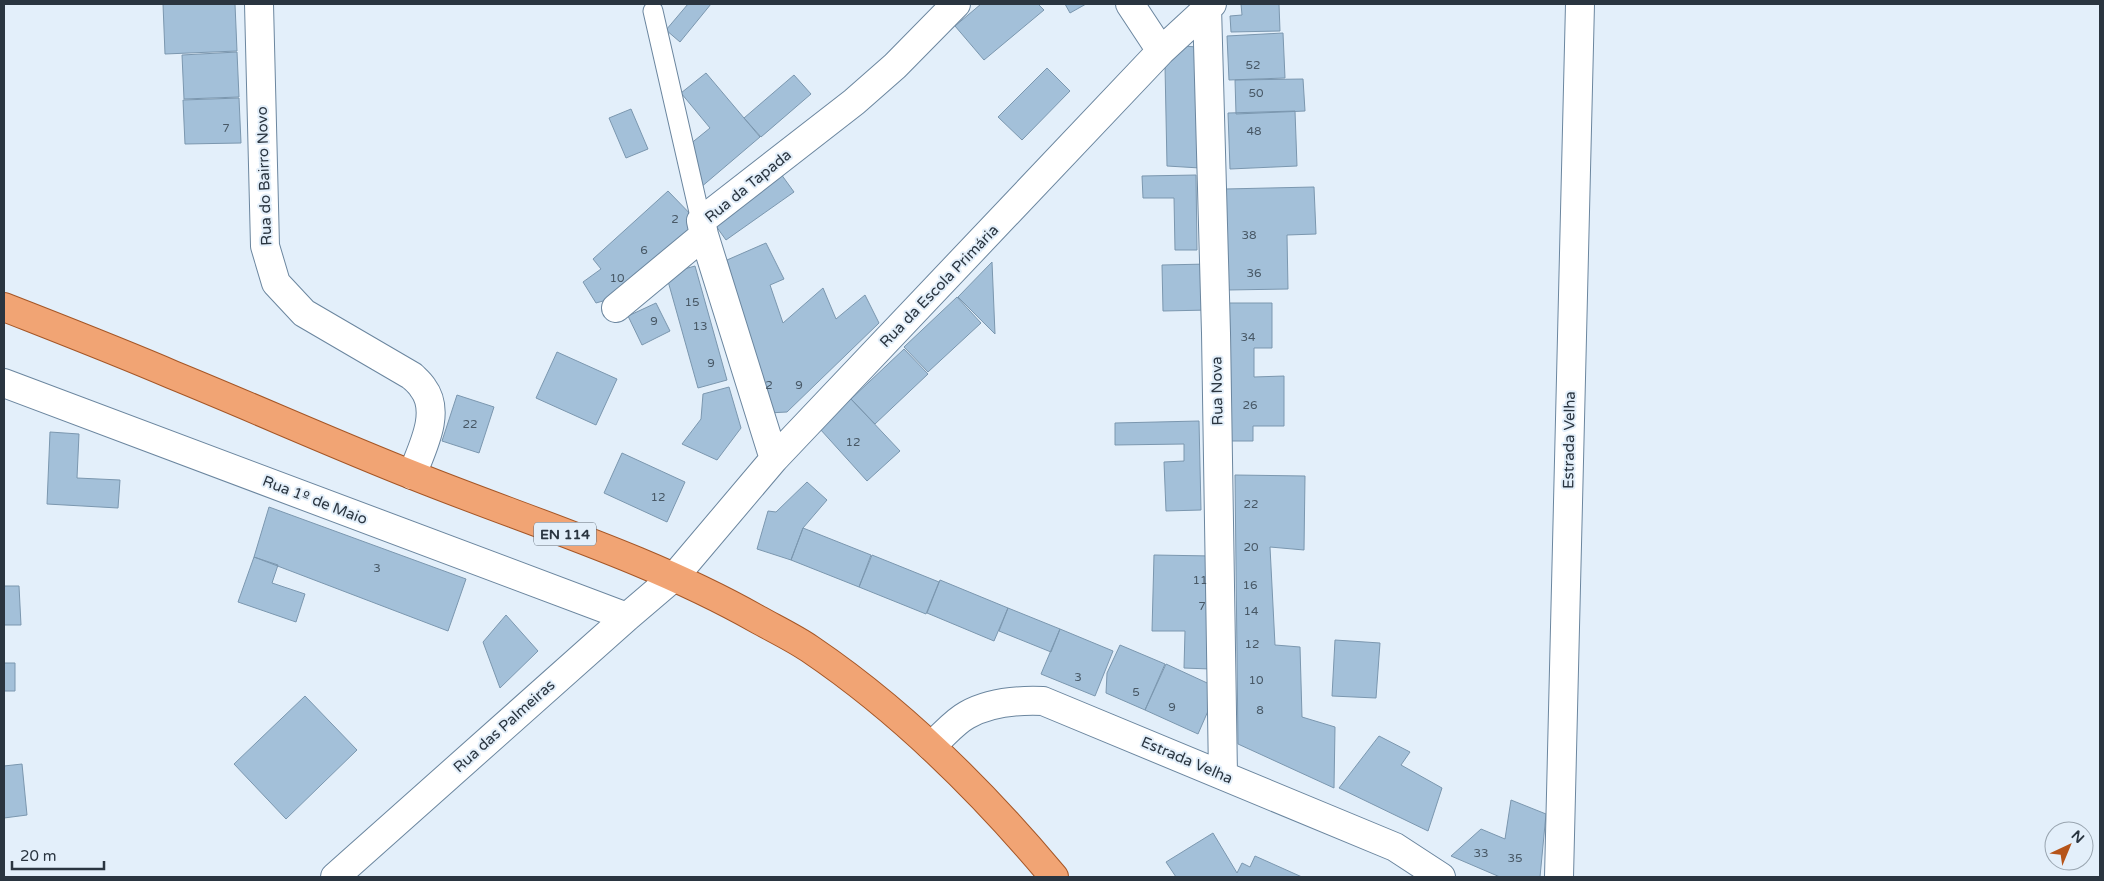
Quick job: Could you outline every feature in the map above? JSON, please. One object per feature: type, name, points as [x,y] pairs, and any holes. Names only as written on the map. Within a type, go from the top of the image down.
[{"type":"main road","name":"EN 114","points":[[4,307],[171,374],[412,475],[675,576],[730,604],[808,648],[877,699],[931,746],[1018,834],[1054,877]]},
{"type":"street","name":"Rua do Bairro Novo","points":[[259,4],[265,246],[276,283],[304,313],[412,376],[424,388],[430,404],[430,426],[412,475]]},
{"type":"street","name":"Rua da Tapada","points":[[774,459],[702,228],[896,66],[956,4]]},
{"type":"street","points":[[1130,4],[1161,51]]},
{"type":"street","name":"Estrada Velha","points":[[1559,877],[1580,4]]},
{"type":"street","name":"Rua da Escola Primária","points":[[675,576],[774,459],[1161,51],[1209,6]]},
{"type":"street","name":"Rua Nova","points":[[1209,6],[1223,775]]},
{"type":"street","points":[[616,308],[702,228]]},
{"type":"street","name":"Rua 1º de Maio","points":[[4,383],[627,617]]},
{"type":"street","name":"Rua das Palmeiras","points":[[335,877],[675,576]]},
{"type":"street","name":"Estrada Velha","points":[[931,746],[967,715],[991,706],[1016,700],[1043,701],[1395,847],[1441,877]]},
{"type":"lane","points":[[653,11],[702,228]]},
{"type":"building","points":[[163,4],[235,4],[237,51],[165,54]]},
{"type":"building","points":[[688,4],[711,4],[680,42],[666,30]]},
{"type":"building","points":[[981,4],[1038,4],[1044,10],[984,60],[955,26]]},
{"type":"building","points":[[1065,4],[1086,4],[1070,13]]},
{"type":"building","points":[[1241,4],[1279,4],[1280,31],[1231,32],[1230,16],[1242,15]]},
{"type":"building","points":[[1283,33],[1285,78],[1229,80],[1227,36]]},
{"type":"building","points":[[1182,46],[1198,47],[1200,168],[1167,166],[1165,66]]},
{"type":"building","points":[[237,52],[239,97],[184,99],[182,55]]},
{"type":"building","points":[[1047,68],[1070,91],[1022,140],[998,117]]},
{"type":"building","points":[[706,73],[760,137],[700,188],[689,145],[710,128],[681,93]]},
{"type":"building","points":[[794,75],[811,94],[761,137],[744,118]]},
{"type":"building","points":[[1303,79],[1305,111],[1236,114],[1235,80]]},
{"type":"building","points":[[239,98],[241,143],[185,144],[183,100]]},
{"type":"building","points":[[631,109],[648,149],[626,158],[609,118]]},
{"type":"building","points":[[1295,111],[1297,166],[1230,169],[1228,113]]},
{"type":"building","points":[[781,174],[794,192],[726,240],[713,222]]},
{"type":"building","points":[[1196,175],[1197,250],[1175,250],[1174,198],[1143,198],[1142,176]]},
{"type":"building","points":[[1314,187],[1316,234],[1287,235],[1288,289],[1228,290],[1225,189]]},
{"type":"building","points":[[668,191],[699,223],[624,295],[596,303],[583,282],[601,269],[593,259]]},
{"type":"building","points":[[766,243],[784,279],[770,285],[783,323],[823,288],[836,319],[865,295],[879,323],[787,412],[768,413],[727,260]]},
{"type":"building","points":[[992,262],[995,334],[958,297]]},
{"type":"building","points":[[1208,264],[1209,310],[1163,311],[1162,265]]},
{"type":"building","points":[[695,266],[727,380],[698,388],[666,274]]},
{"type":"building","points":[[957,297],[981,323],[928,372],[904,347]]},
{"type":"building","points":[[656,303],[670,331],[642,345],[628,316]]},
{"type":"building","points":[[1229,303],[1272,303],[1272,348],[1254,348],[1254,377],[1284,376],[1284,426],[1253,426],[1253,441],[1230,441]]},
{"type":"building","points":[[904,349],[928,374],[875,424],[851,399]]},
{"type":"building","points":[[557,352],[617,379],[596,425],[536,398]]},
{"type":"building","points":[[729,387],[741,428],[717,460],[682,444],[701,419],[703,394]]},
{"type":"building","points":[[457,395],[494,407],[479,453],[442,441]]},
{"type":"building","points":[[851,399],[900,451],[867,481],[820,429]]},
{"type":"building","points":[[1199,421],[1201,510],[1166,511],[1164,462],[1184,461],[1184,444],[1115,445],[1115,423]]},
{"type":"building","points":[[50,432],[79,434],[77,478],[120,480],[118,508],[47,504]]},
{"type":"building","points":[[622,453],[685,482],[667,522],[604,493]]},
{"type":"building","points":[[1235,475],[1305,476],[1304,550],[1270,547],[1275,645],[1300,647],[1302,717],[1335,727],[1334,788],[1238,744]]},
{"type":"building","points":[[807,482],[827,500],[803,528],[791,560],[757,549],[768,511],[776,512]]},
{"type":"building","points":[[269,507],[466,579],[448,631],[254,557]]},
{"type":"building","points":[[803,528],[871,555],[859,587],[791,560]]},
{"type":"building","points":[[872,555],[939,582],[926,614],[859,587]]},
{"type":"building","points":[[1154,555],[1212,556],[1210,669],[1184,668],[1185,631],[1152,631]]},
{"type":"building","points":[[254,557],[278,565],[272,583],[305,594],[296,622],[238,602]]},
{"type":"building","points":[[940,580],[1008,608],[994,641],[927,613]]},
{"type":"building","points":[[4,586],[19,586],[21,625],[4,625]]},
{"type":"building","points":[[1008,608],[1060,629],[1051,652],[999,631]]},
{"type":"building","points":[[506,615],[538,651],[500,688],[483,642]]},
{"type":"building","points":[[1060,629],[1113,651],[1095,696],[1041,674]]},
{"type":"building","points":[[1335,640],[1380,643],[1376,698],[1332,696]]},
{"type":"building","points":[[1120,645],[1165,664],[1145,710],[1106,693],[1107,673]]},
{"type":"building","points":[[4,663],[15,663],[15,691],[4,691]]},
{"type":"building","points":[[1166,664],[1218,688],[1198,734],[1145,710]]},
{"type":"building","points":[[305,696],[357,750],[286,819],[234,764]]},
{"type":"building","points":[[1379,736],[1410,752],[1401,765],[1442,788],[1428,831],[1339,788]]},
{"type":"building","points":[[22,764],[27,815],[4,818],[4,766]]},
{"type":"building","points":[[1511,800],[1546,814],[1540,877],[1500,877],[1451,856],[1481,829],[1505,839]]},
{"type":"building","points":[[1213,833],[1237,873],[1242,863],[1250,867],[1255,856],[1302,877],[1176,877],[1166,862]]}]
